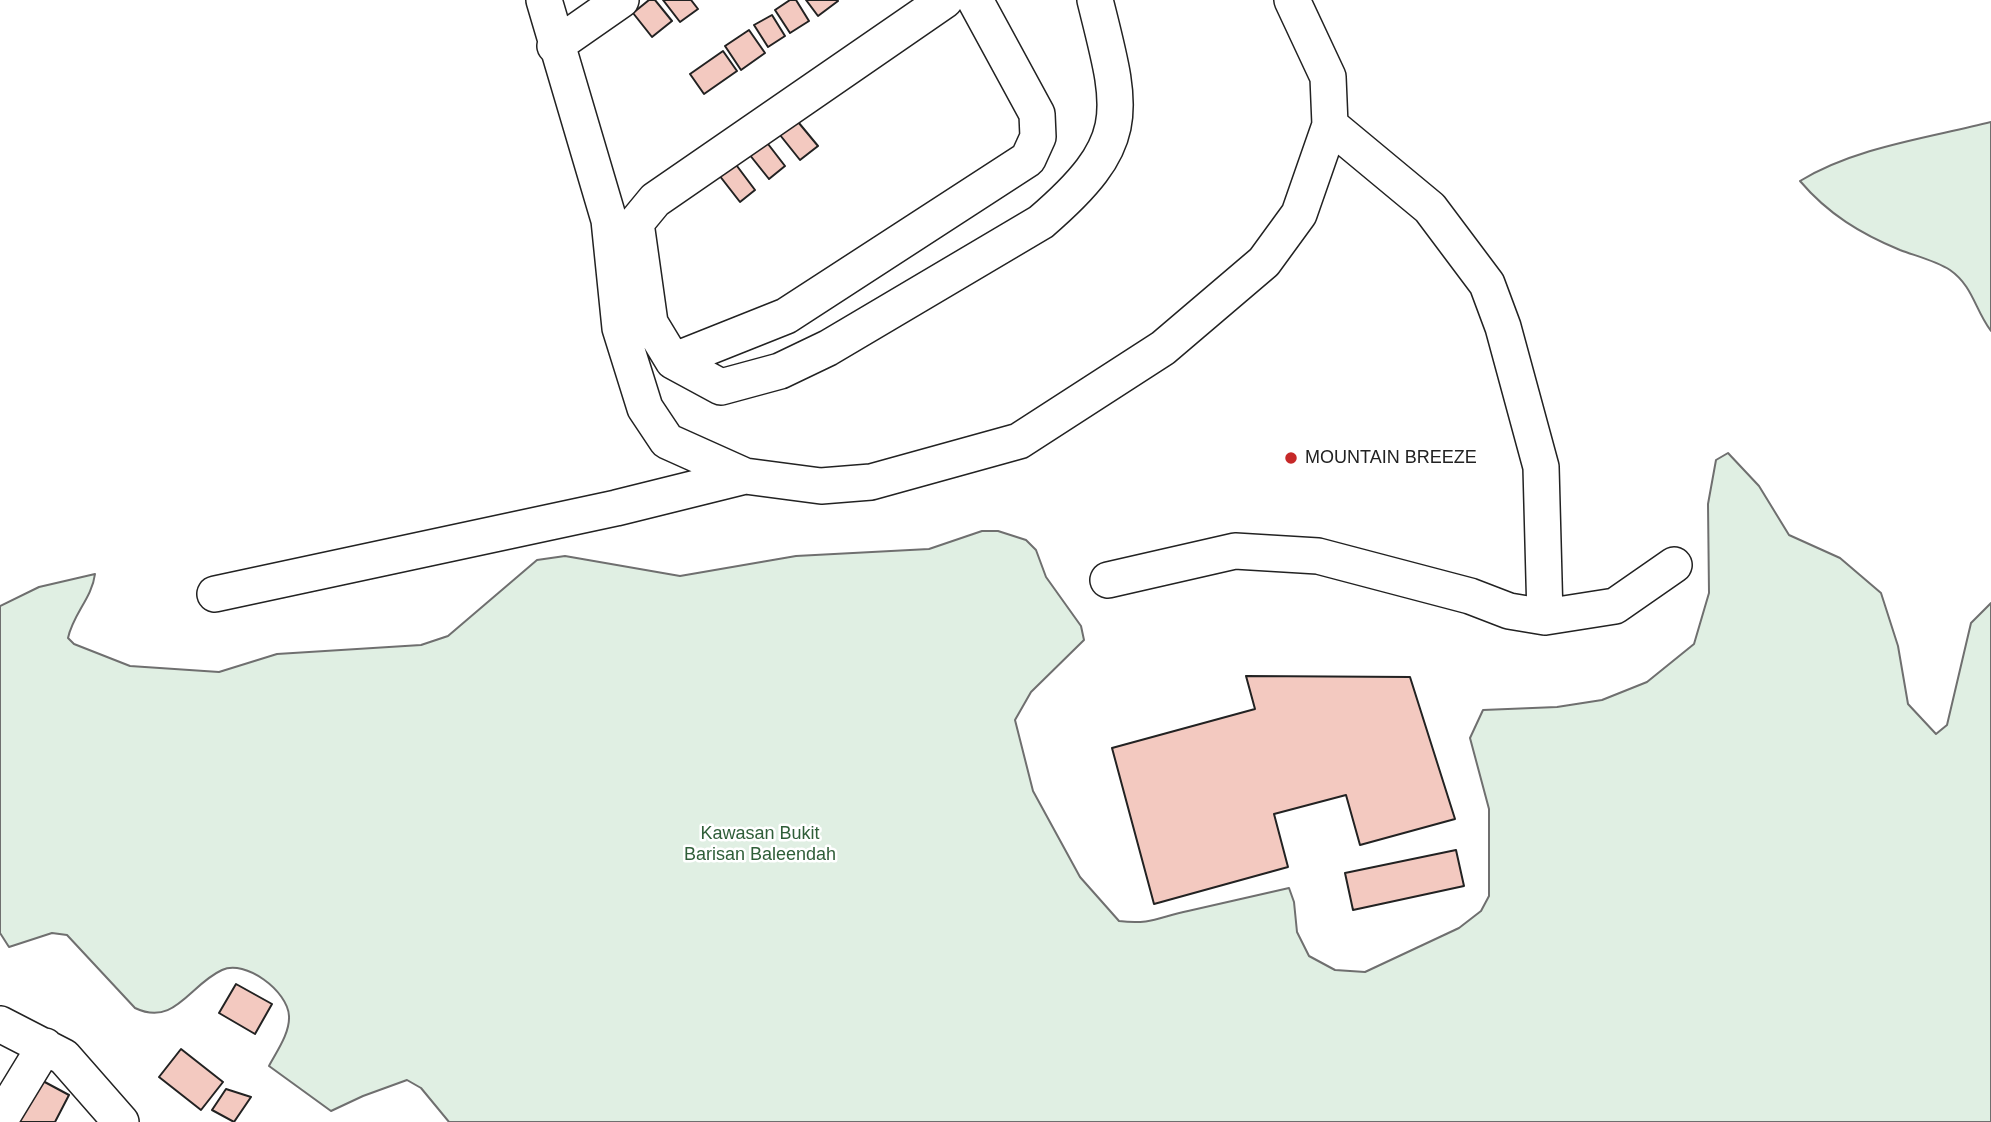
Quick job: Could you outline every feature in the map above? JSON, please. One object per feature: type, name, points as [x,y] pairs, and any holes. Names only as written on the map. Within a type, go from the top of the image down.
[{"type":"street","points":[[544,0],[555,46],[609,220],[635,326],[645,408],[667,440],[745,476],[821,486],[871,482],[1019,441],[1163,348],[1265,262],[1299,214],[1330,125],[1328,77],[1292,0]]},
{"type":"street","points":[[555,46],[621,0]]},
{"type":"street","points":[[945,0],[655,200],[643,213],[636,223],[635,326],[673,361],[721,387],[780,371],[828,348],[1041,222],[1071,197],[1101,161],[1112,133],[1117,104],[1113,71],[1095,0]]},
{"type":"street","points":[[673,361],[786,316],[1028,159],[1038,137],[1037,114],[975,0]]},
{"type":"street","points":[[1330,125],[1430,208],[1487,285],[1503,327],[1541,467],[1545,617]]},
{"type":"street","points":[[215,594],[616,508],[745,476]]},
{"type":"street","points":[[1108,580],[1235,551],[1318,556],[1470,596],[1509,611],[1545,617],[1615,606],[1674,565]]},
{"type":"street","points":[[0,1024],[64,1057],[121,1122]]},
{"type":"street","points":[[0,1120],[45,1046]]},
{"type":"green space","points":[[1991,122],[1991,331],[1958,276],[1932,261],[1900,250],[1859,230],[1834,213],[1800,181],[1822,169],[1868,152]]},
{"type":"green space","name":"Kawasan Bukit Barisan Baleendah","points":[[1728,453],[1759,486],[1789,535],[1840,558],[1881,593],[1898,646],[1908,704],[1936,734],[1947,725],[1971,623],[1991,603],[1991,1122],[449,1122],[421,1088],[407,1080],[331,1111],[269,1066],[285,1035],[289,1016],[281,997],[253,973],[242,969],[222,970],[171,1008],[161,1012],[149,1012],[135,1008],[67,935],[52,933],[9,947],[0,933],[0,606],[39,587],[95,574],[90,591],[70,629],[68,638],[74,644],[130,666],[219,672],[277,654],[421,645],[448,636],[537,560],[565,556],[680,576],[796,556],[929,549],[982,531],[998,531],[1026,540],[1036,550],[1046,577],[1081,626],[1084,640],[1031,692],[1015,720],[1033,791],[1080,877],[1119,921],[1130,922],[1155,920],[1289,888],[1294,902],[1297,932],[1309,956],[1335,970],[1365,972],[1459,928],[1481,911],[1489,896],[1489,809],[1470,738],[1483,710],[1557,707],[1602,700],[1647,682],[1694,644],[1709,593],[1708,504],[1716,460]]},
{"type":"building","points":[[649,0],[655,0],[672,21],[652,37],[633,13]]},
{"type":"building","points":[[663,0],[691,0],[698,9],[680,22]]},
{"type":"building","points":[[790,0],[796,0],[809,21],[790,33],[775,10]]},
{"type":"building","points":[[806,0],[837,0],[838,1],[818,16]]},
{"type":"building","points":[[772,15],[785,36],[768,47],[754,25]]},
{"type":"building","points":[[749,30],[765,53],[741,70],[725,46]]},
{"type":"building","points":[[723,51],[737,71],[704,94],[690,74]]},
{"type":"building","points":[[789,111],[818,146],[800,160],[772,125]]},
{"type":"building","points":[[758,131],[785,166],[769,179],[741,144]]},
{"type":"building","points":[[728,154],[755,190],[740,202],[712,166]]},
{"type":"building","points":[[1246,676],[1410,677],[1455,819],[1360,845],[1346,795],[1274,814],[1288,867],[1154,904],[1112,748],[1255,709]]},
{"type":"building","points":[[1456,850],[1464,886],[1353,910],[1345,873]]},
{"type":"building","points":[[236,984],[272,1004],[255,1034],[219,1013]]},
{"type":"building","points":[[181,1049],[223,1082],[201,1110],[159,1077]]},
{"type":"building","points":[[41,1080],[69,1095],[55,1122],[18,1121]]},
{"type":"building","points":[[226,1089],[251,1097],[234,1122],[212,1110]]},
{"type":"place","name":"MOUNTAIN BREEZE","points":[[1291,458]]}]
